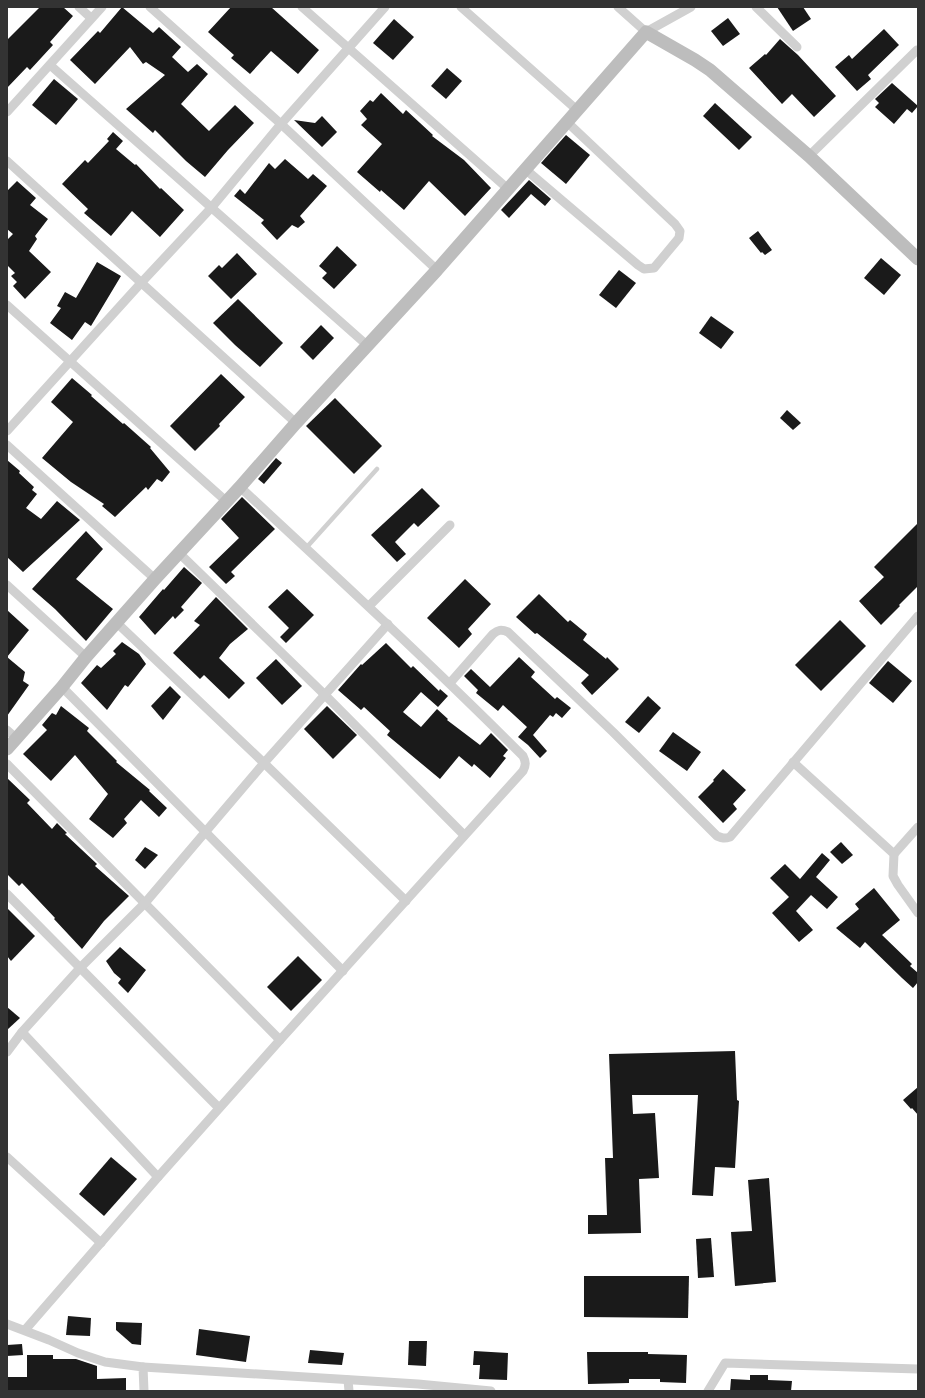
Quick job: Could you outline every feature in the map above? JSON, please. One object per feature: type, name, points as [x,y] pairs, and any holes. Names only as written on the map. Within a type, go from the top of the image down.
[{"type":"street","points":[[79,7],[91,18]]},
{"type":"street","points":[[7,112],[102,7]]},
{"type":"street","points":[[150,7],[281,124],[436,270]]},
{"type":"street","points":[[302,7],[508,189]]},
{"type":"street","points":[[7,431],[141,282],[212,207],[281,124],[385,7]]},
{"type":"street","points":[[461,7],[577,110]]},
{"type":"street","points":[[618,7],[646,32],[710,70],[809,156],[918,259]]},
{"type":"street","points":[[7,749],[12,734],[62,687],[86,657],[155,579],[368,346],[646,32],[690,7]]},
{"type":"street","points":[[756,7],[797,47]]},
{"type":"street","points":[[809,156],[917,50]]},
{"type":"street","points":[[50,65],[368,346]]},
{"type":"street","points":[[525,169],[638,265],[644,269],[654,268],[678,238],[680,231],[675,224],[566,122]]},
{"type":"street","points":[[7,161],[296,423]]},
{"type":"street","points":[[7,305],[226,501]]},
{"type":"street","points":[[7,445],[155,579]]},
{"type":"street","points":[[25,1330],[219,1108],[526,766],[526,761],[523,756],[450,683],[240,487]]},
{"type":"street","points":[[369,606],[450,525]]},
{"type":"street","points":[[179,553],[325,695],[464,835]]},
{"type":"street","points":[[7,585],[86,657]]},
{"type":"street","points":[[450,683],[493,634],[498,630],[508,632],[613,732],[717,836],[722,838],[730,837],[792,762],[918,616]]},
{"type":"street","points":[[117,623],[406,901]]},
{"type":"street","points":[[7,1052],[22,1032],[80,968],[145,903],[264,763],[388,624]]},
{"type":"street","points":[[62,687],[343,971]]},
{"type":"street","points":[[792,762],[894,854]]},
{"type":"street","points":[[7,764],[280,1040]]},
{"type":"street","points":[[918,827],[894,854],[893,876],[898,886],[918,912]]},
{"type":"street","points":[[7,894],[219,1108]]},
{"type":"street","points":[[22,1032],[158,1177]]},
{"type":"street","points":[[7,1157],[101,1244]]},
{"type":"street","points":[[7,1324],[25,1330],[78,1354],[105,1362],[143,1367],[418,1384],[491,1391]]},
{"type":"street","points":[[708,1391],[725,1363],[918,1369]]},
{"type":"street","points":[[143,1367],[144,1391]]},
{"type":"street","points":[[348,1380],[349,1391]]},
{"type":"lane","points":[[306,548],[377,469]]},
{"type":"building","points":[[40,7],[63,7],[73,16],[50,42],[53,45],[30,70],[27,67],[7,88],[7,40]]},
{"type":"building","points":[[122,7],[153,33],[159,27],[181,47],[172,57],[188,72],[197,64],[208,74],[181,104],[209,131],[235,105],[254,123],[205,177],[186,161],[155,130],[153,133],[126,109],[165,75],[146,62],[143,64],[130,47],[95,84],[70,60],[98,31],[100,33]]},
{"type":"building","points":[[231,7],[271,7],[319,50],[298,74],[271,51],[250,74],[231,58],[234,55],[208,32]]},
{"type":"building","points":[[777,7],[803,7],[811,19],[793,31]]},
{"type":"building","points":[[728,18],[740,34],[723,46],[711,31]]},
{"type":"building","points":[[394,19],[414,37],[393,60],[373,43]]},
{"type":"building","points":[[884,29],[899,45],[868,75],[871,79],[857,91],[835,67],[849,55],[852,59]]},
{"type":"building","points":[[780,39],[798,55],[836,96],[814,117],[792,94],[782,104],[749,68],[765,54],[766,55]]},
{"type":"building","points":[[447,68],[462,81],[446,99],[431,86]]},
{"type":"building","points":[[54,79],[78,99],[56,125],[32,105]]},
{"type":"building","points":[[892,83],[918,106],[912,113],[907,109],[894,124],[875,107],[879,103],[875,99]]},
{"type":"building","points":[[381,93],[403,114],[406,110],[433,135],[432,136],[464,160],[491,188],[465,216],[429,181],[404,210],[357,172],[382,144],[361,125],[367,119],[360,111],[370,100],[373,102]]},
{"type":"building","points":[[715,103],[752,137],[739,150],[703,116]]},
{"type":"building","points":[[322,116],[337,132],[322,147],[294,120],[315,123]]},
{"type":"building","points":[[113,132],[123,141],[116,149],[135,165],[136,164],[160,189],[161,188],[184,210],[160,237],[132,211],[111,236],[84,213],[88,209],[62,184],[85,160],[88,163],[109,141],[107,139]]},
{"type":"building","points":[[566,135],[590,155],[566,184],[541,163]]},
{"type":"building","points":[[285,159],[308,179],[313,174],[327,186],[300,216],[305,222],[298,228],[292,225],[277,240],[261,223],[264,220],[234,196],[240,189],[245,194],[269,163],[275,169]]},
{"type":"building","points":[[529,180],[551,199],[545,206],[531,194],[509,218],[501,210]]},
{"type":"building","points":[[17,181],[36,198],[30,205],[48,219],[35,236],[37,239],[29,251],[51,272],[25,299],[13,286],[17,282],[11,276],[15,273],[7,265],[7,240],[13,234],[7,229],[7,191]]},
{"type":"building","points":[[758,231],[772,250],[765,255],[762,252],[761,253],[749,238]]},
{"type":"building","points":[[337,246],[357,265],[334,289],[322,278],[327,273],[319,266]]},
{"type":"building","points":[[237,253],[257,274],[231,299],[208,276],[219,265],[222,268]]},
{"type":"building","points":[[881,258],[901,275],[884,295],[864,278]]},
{"type":"building","points":[[97,262],[121,276],[91,326],[85,322],[72,340],[50,323],[61,308],[57,306],[65,292],[76,298]]},
{"type":"building","points":[[619,270],[636,283],[616,308],[599,295]]},
{"type":"building","points":[[238,299],[283,343],[260,367],[213,323]]},
{"type":"building","points":[[711,316],[734,332],[721,349],[699,333]]},
{"type":"building","points":[[321,325],[334,338],[313,360],[300,347]]},
{"type":"building","points":[[221,374],[245,397],[219,424],[220,426],[195,451],[170,426]]},
{"type":"building","points":[[72,378],[151,447],[150,448],[170,472],[162,482],[157,479],[148,490],[146,487],[115,517],[102,506],[104,504],[71,482],[42,458],[73,422],[51,402]]},
{"type":"building","points":[[335,398],[382,446],[354,474],[306,426]]},
{"type":"building","points":[[787,410],[801,423],[793,430],[780,418]]},
{"type":"building","points":[[276,458],[282,463],[264,484],[258,479]]},
{"type":"building","points":[[7,460],[20,471],[19,473],[34,487],[32,490],[37,494],[26,508],[41,519],[57,501],[80,520],[23,572],[7,557]]},
{"type":"building","points":[[422,488],[440,506],[418,527],[414,523],[395,542],[406,554],[397,562],[371,535]]},
{"type":"building","points":[[242,497],[275,529],[231,572],[235,576],[226,584],[209,567],[239,538],[221,519]]},
{"type":"building","points":[[918,523],[918,586],[881,625],[859,601],[884,577],[874,567]]},
{"type":"building","points":[[86,531],[103,549],[76,579],[113,609],[86,641],[55,609],[32,589]]},
{"type":"building","points":[[184,567],[202,583],[181,607],[184,610],[175,619],[173,616],[155,635],[139,617]]},
{"type":"building","points":[[465,579],[491,604],[468,629],[472,634],[459,648],[427,618]]},
{"type":"building","points":[[287,589],[314,615],[286,643],[280,637],[289,628],[268,607]]},
{"type":"building","points":[[539,594],[568,622],[570,620],[587,634],[583,640],[606,659],[607,657],[619,669],[592,695],[581,683],[589,675],[537,633],[535,634],[516,617]]},
{"type":"building","points":[[216,597],[248,629],[230,644],[219,658],[245,683],[229,699],[204,675],[200,679],[173,653],[200,625],[194,621]]},
{"type":"building","points":[[7,610],[29,630],[7,657]]},
{"type":"building","points":[[840,620],[866,646],[821,691],[795,665]]},
{"type":"building","points":[[122,642],[139,654],[146,664],[128,687],[125,685],[107,710],[81,683],[97,665],[101,668],[116,654],[113,651]]},
{"type":"building","points":[[386,643],[411,668],[413,666],[439,691],[440,689],[448,696],[438,707],[421,692],[403,712],[421,727],[437,709],[448,719],[447,720],[480,745],[491,733],[508,750],[503,756],[506,758],[490,778],[474,764],[472,767],[459,756],[440,779],[387,735],[390,731],[364,707],[361,710],[338,690],[361,664],[362,665]]},
{"type":"building","points":[[7,657],[25,672],[23,681],[29,685],[7,716]]},
{"type":"building","points":[[519,657],[535,672],[531,677],[555,699],[557,697],[571,708],[562,718],[556,713],[553,717],[550,715],[533,735],[547,751],[540,758],[518,737],[527,727],[503,705],[498,711],[476,693],[478,690],[464,676],[471,669],[490,687]]},
{"type":"building","points":[[276,659],[302,686],[282,705],[256,678]]},
{"type":"building","points":[[888,661],[912,681],[893,703],[869,683]]},
{"type":"building","points":[[170,686],[181,697],[163,720],[151,706]]},
{"type":"building","points":[[648,696],[661,708],[639,733],[625,722]]},
{"type":"building","points":[[61,706],[89,728],[87,731],[117,761],[116,762],[150,790],[149,791],[167,808],[159,817],[141,800],[124,819],[127,823],[113,838],[89,819],[108,794],[75,755],[51,781],[23,754],[47,730],[42,725],[52,713],[56,715]]},
{"type":"building","points":[[327,706],[357,735],[333,759],[304,729]]},
{"type":"building","points":[[673,732],[701,752],[687,771],[659,751]]},
{"type":"building","points":[[723,769],[746,790],[733,804],[737,809],[723,823],[698,797],[714,781],[713,780]]},
{"type":"building","points":[[7,778],[30,800],[27,803],[52,829],[57,823],[67,833],[65,834],[97,864],[95,866],[129,896],[104,921],[82,949],[22,883],[19,886],[7,874]]},
{"type":"building","points":[[841,842],[853,855],[842,864],[830,852]]},
{"type":"building","points":[[145,847],[158,855],[145,869],[135,860]]},
{"type":"building","points":[[822,853],[830,860],[816,877],[838,897],[827,909],[811,895],[796,911],[813,930],[799,942],[772,913],[789,897],[770,878],[785,864],[800,879]]},
{"type":"building","points":[[874,888],[900,920],[882,935],[912,964],[910,966],[918,973],[918,982],[913,988],[865,942],[860,948],[836,928],[859,909],[855,904]]},
{"type":"building","points":[[7,908],[35,936],[11,961],[7,956]]},
{"type":"building","points":[[120,947],[146,970],[128,993],[118,983],[121,979],[114,973],[106,961]]},
{"type":"building","points":[[298,956],[322,980],[291,1011],[267,987]]},
{"type":"building","points":[[7,1007],[20,1018],[7,1030]]},
{"type":"building","points":[[735,1051],[737,1100],[739,1101],[735,1168],[715,1167],[713,1196],[692,1195],[698,1095],[632,1095],[633,1114],[655,1113],[659,1178],[639,1179],[641,1233],[588,1234],[588,1215],[607,1215],[605,1158],[613,1158],[609,1054]]},
{"type":"building","points":[[918,1087],[918,1115],[903,1100]]},
{"type":"building","points":[[111,1157],[137,1179],[104,1216],[79,1194]]},
{"type":"building","points":[[769,1178],[776,1282],[735,1286],[731,1232],[752,1231],[748,1180]]},
{"type":"building","points":[[711,1238],[714,1277],[698,1278],[696,1239]]},
{"type":"building","points":[[584,1276],[689,1276],[688,1318],[584,1317]]},
{"type":"building","points":[[68,1316],[91,1318],[90,1336],[66,1335]]},
{"type":"building","points":[[116,1322],[142,1323],[141,1345],[132,1344],[116,1330]]},
{"type":"building","points":[[199,1329],[250,1336],[246,1362],[196,1355]]},
{"type":"building","points":[[409,1341],[427,1341],[426,1366],[408,1365]]},
{"type":"building","points":[[22,1344],[23,1355],[7,1356],[7,1345]]},
{"type":"building","points":[[310,1350],[344,1353],[342,1365],[308,1363]]},
{"type":"building","points":[[474,1351],[508,1353],[507,1380],[479,1379],[480,1365],[473,1365]]},
{"type":"building","points":[[587,1352],[648,1352],[648,1354],[687,1355],[686,1383],[660,1382],[660,1379],[629,1379],[629,1383],[588,1384]]},
{"type":"building","points":[[27,1355],[53,1355],[53,1359],[76,1359],[97,1366],[97,1379],[126,1378],[126,1391],[7,1391],[7,1377],[27,1377]]},
{"type":"building","points":[[750,1375],[768,1375],[768,1380],[792,1381],[791,1391],[730,1391],[731,1379],[750,1380]]}]
